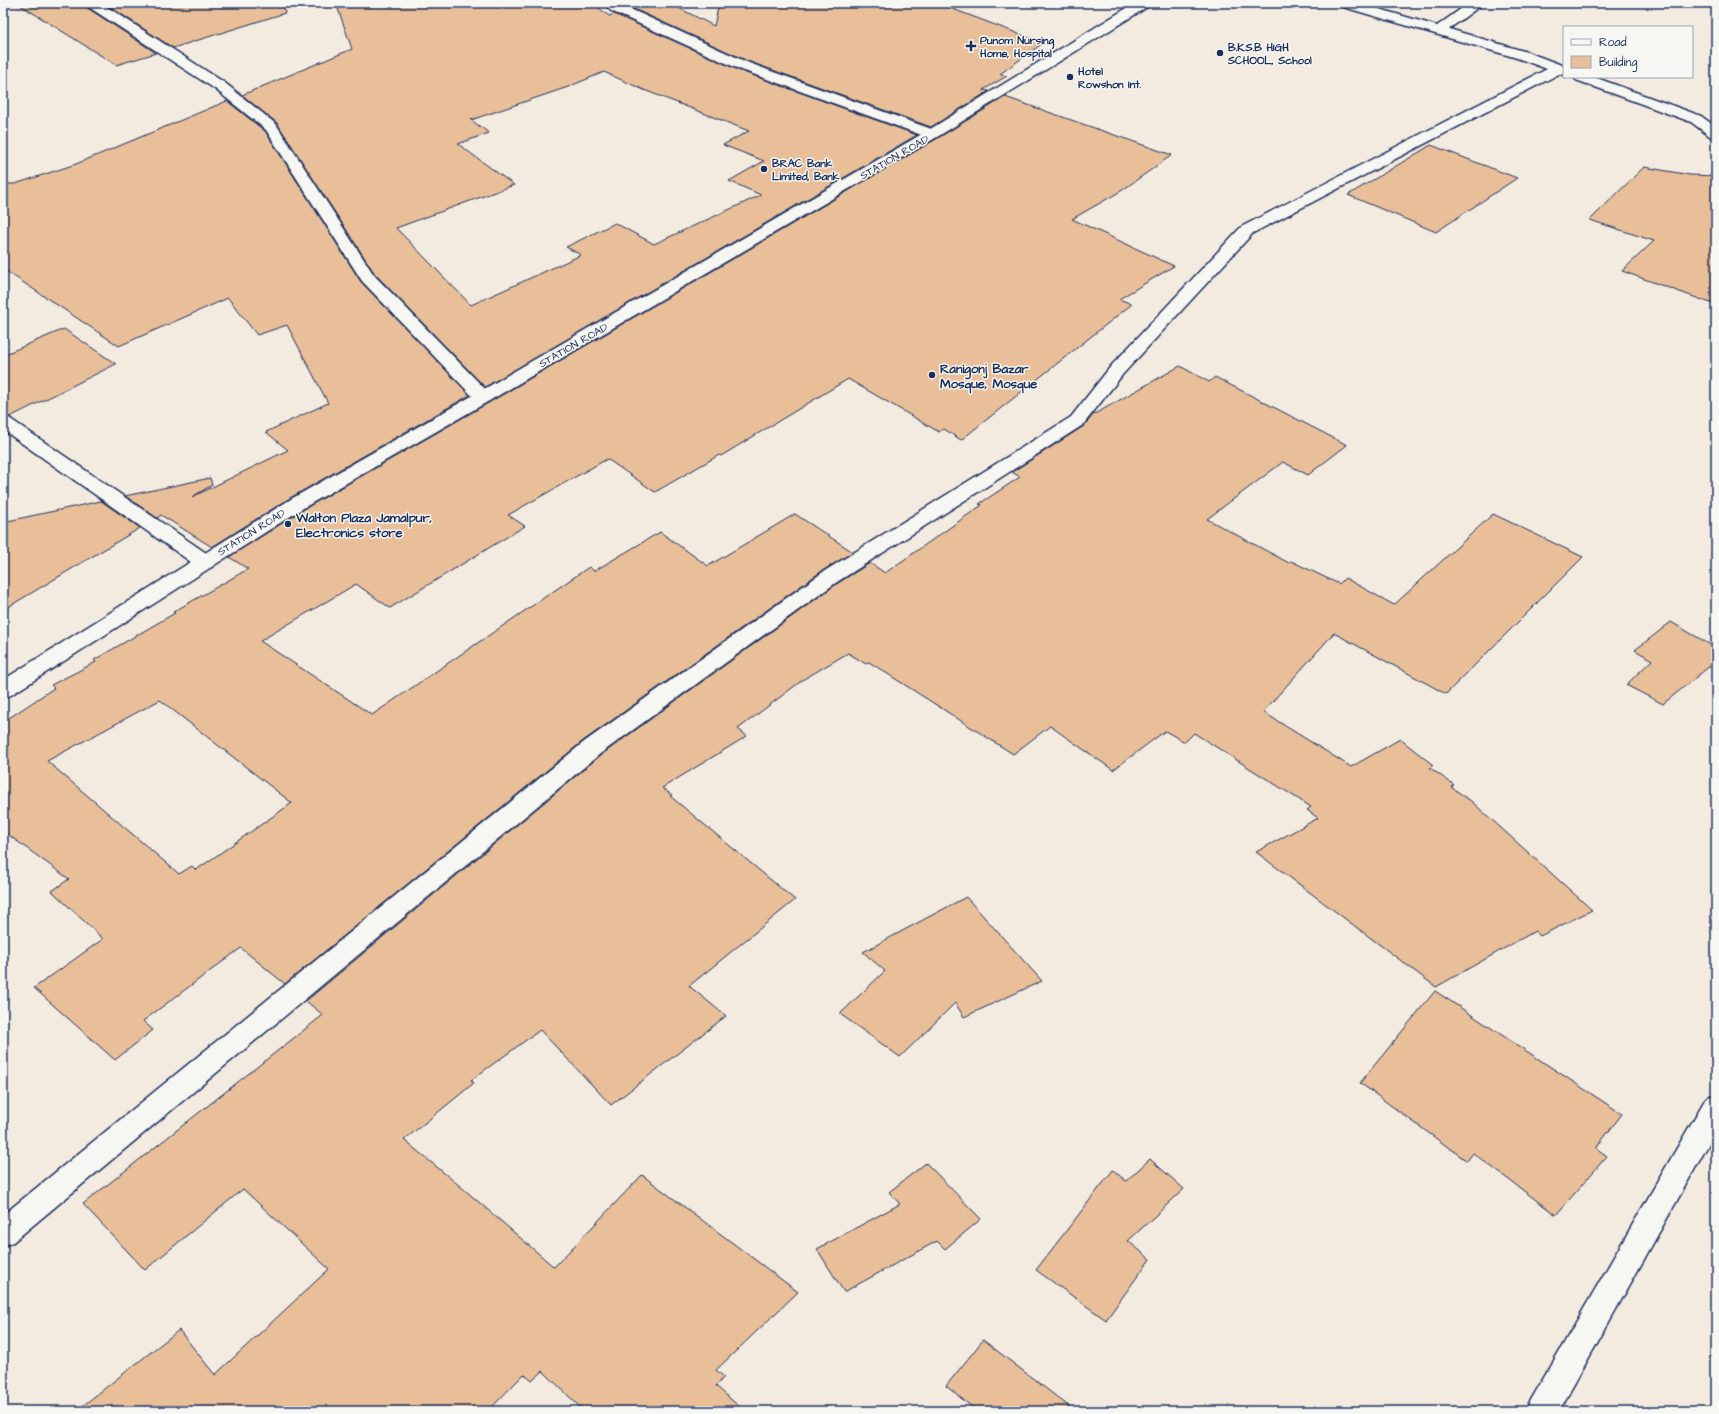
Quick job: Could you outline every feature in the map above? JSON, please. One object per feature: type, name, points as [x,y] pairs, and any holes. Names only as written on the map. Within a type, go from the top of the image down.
[{"type":"street","points":[[92,3],[220,86],[271,127],[368,278],[483,397]]},
{"type":"street","points":[[609,3],[616,8],[744,66],[932,134]]},
{"type":"street","name":"STATION ROAD","points":[[3,690],[298,503],[483,397],[932,134],[1144,3]]},
{"type":"street","points":[[1345,3],[1522,55],[1561,70]]},
{"type":"street","points":[[1438,31],[1478,3]]},
{"type":"street","points":[[3,1233],[592,748],[830,577],[1077,421],[1118,370],[1247,230],[1561,70]]},
{"type":"street","points":[[1584,78],[1696,119],[1716,134]]},
{"type":"street","points":[[3,422],[205,562]]},
{"type":"street","points":[[1542,1411],[1716,1106]]},
{"type":"building","points":[[17,3],[85,3],[86,7],[156,53],[116,65]]},
{"type":"building","points":[[104,3],[283,3],[285,13],[173,48]]},
{"type":"building","points":[[336,3],[593,3],[609,16],[614,14],[738,70],[917,135],[485,387],[375,274],[277,123],[242,95],[352,49]],"holes":[[[604,72],[644,90],[749,131],[723,145],[764,161],[729,181],[761,195],[654,244],[615,223],[566,247],[581,255],[471,305],[396,228],[514,185],[458,144],[489,133],[471,120],[568,87]]]},
{"type":"building","points":[[647,3],[669,3],[714,26],[719,3],[937,3],[1043,43],[1000,74],[1007,76],[983,90],[989,91],[931,127],[750,62],[632,8]]},
{"type":"building","points":[[1005,97],[1172,155],[1121,191],[1072,219],[1174,266],[1119,299],[1132,304],[961,440],[944,429],[939,432],[848,379],[721,456],[719,455],[655,492],[607,459],[508,515],[525,526],[390,608],[356,584],[260,641],[372,715],[589,567],[594,571],[660,532],[708,566],[795,514],[853,552],[822,571],[583,741],[285,984],[241,948],[143,1021],[153,1030],[115,1060],[34,988],[103,939],[52,891],[69,879],[3,831],[3,722],[54,688],[51,685],[96,662],[94,660],[248,569],[229,557],[306,508],[490,402]],"holes":[[[160,700],[292,803],[196,870],[192,866],[179,874],[47,761]]]},
{"type":"building","points":[[227,101],[265,131],[361,282],[470,395],[290,498],[212,547],[161,515],[157,518],[125,496],[210,478],[212,485],[192,497],[288,450],[266,432],[328,403],[287,325],[257,335],[228,298],[119,346],[3,269],[3,184],[15,184],[76,164]]},
{"type":"building","points":[[1431,145],[1517,178],[1436,232],[1348,195]]},
{"type":"building","points":[[1644,167],[1690,175],[1716,176],[1716,305],[1622,271],[1654,241],[1590,220]]},
{"type":"building","points":[[64,329],[116,364],[10,417],[3,415],[3,355]]},
{"type":"building","points":[[1180,366],[1209,382],[1215,377],[1347,445],[1308,475],[1283,462],[1207,519],[1289,563],[1291,561],[1339,584],[1345,578],[1394,605],[1493,514],[1583,557],[1446,694],[1334,633],[1263,712],[1351,767],[1400,739],[1433,765],[1430,768],[1454,785],[1451,787],[1471,801],[1592,910],[1540,936],[1535,931],[1436,987],[1256,852],[1318,818],[1307,810],[1311,807],[1194,733],[1185,742],[1165,731],[1113,770],[1050,726],[1013,754],[869,662],[866,664],[848,653],[804,679],[738,729],[747,736],[662,788],[795,900],[689,986],[726,1016],[611,1105],[540,1030],[471,1080],[474,1083],[404,1140],[554,1267],[642,1175],[798,1292],[716,1370],[724,1377],[716,1386],[744,1411],[584,1411],[543,1371],[532,1381],[524,1374],[488,1411],[76,1411],[179,1330],[215,1375],[329,1269],[243,1189],[145,1270],[83,1204],[323,1015],[306,1001],[601,755],[838,583],[870,563],[885,573],[982,505],[979,504],[1020,477],[1012,472],[1084,426],[1093,415]]},
{"type":"building","points":[[101,501],[140,528],[3,610],[3,522]]},
{"type":"building","points":[[1671,622],[1716,648],[1716,661],[1663,704],[1626,685],[1652,660],[1635,650]]},
{"type":"building","points":[[966,897],[1042,981],[964,1017],[955,1003],[900,1057],[840,1014],[885,971],[863,952]]},
{"type":"building","points":[[1435,991],[1622,1114],[1596,1148],[1607,1156],[1556,1215],[1473,1153],[1467,1161],[1360,1083]]},
{"type":"building","points":[[1150,1159],[1184,1189],[1128,1241],[1150,1259],[1106,1320],[1036,1270],[1113,1170],[1126,1181]]},
{"type":"building","points":[[926,1163],[981,1219],[945,1249],[937,1241],[844,1292],[817,1249],[900,1204],[889,1192]]},
{"type":"building","points":[[983,1340],[1075,1411],[977,1411],[946,1386]]},
{"type":"place","name":"Punom Nursing Home, Hospital","points":[[971,46]]},
{"type":"place","name":"B.K.S.B HIGH SCHOOL, School","points":[[1220,53]]},
{"type":"place","name":"Hotel Rowshon Int.","points":[[1070,77]]},
{"type":"place","name":"BRAC Bank Limited, Bank","points":[[764,169]]},
{"type":"place","name":"Ranigonj Bazar Mosque, Mosque","points":[[932,375]]},
{"type":"place","name":"Walton Plaza Jamalpur, Electronics store","points":[[288,524]]}]
